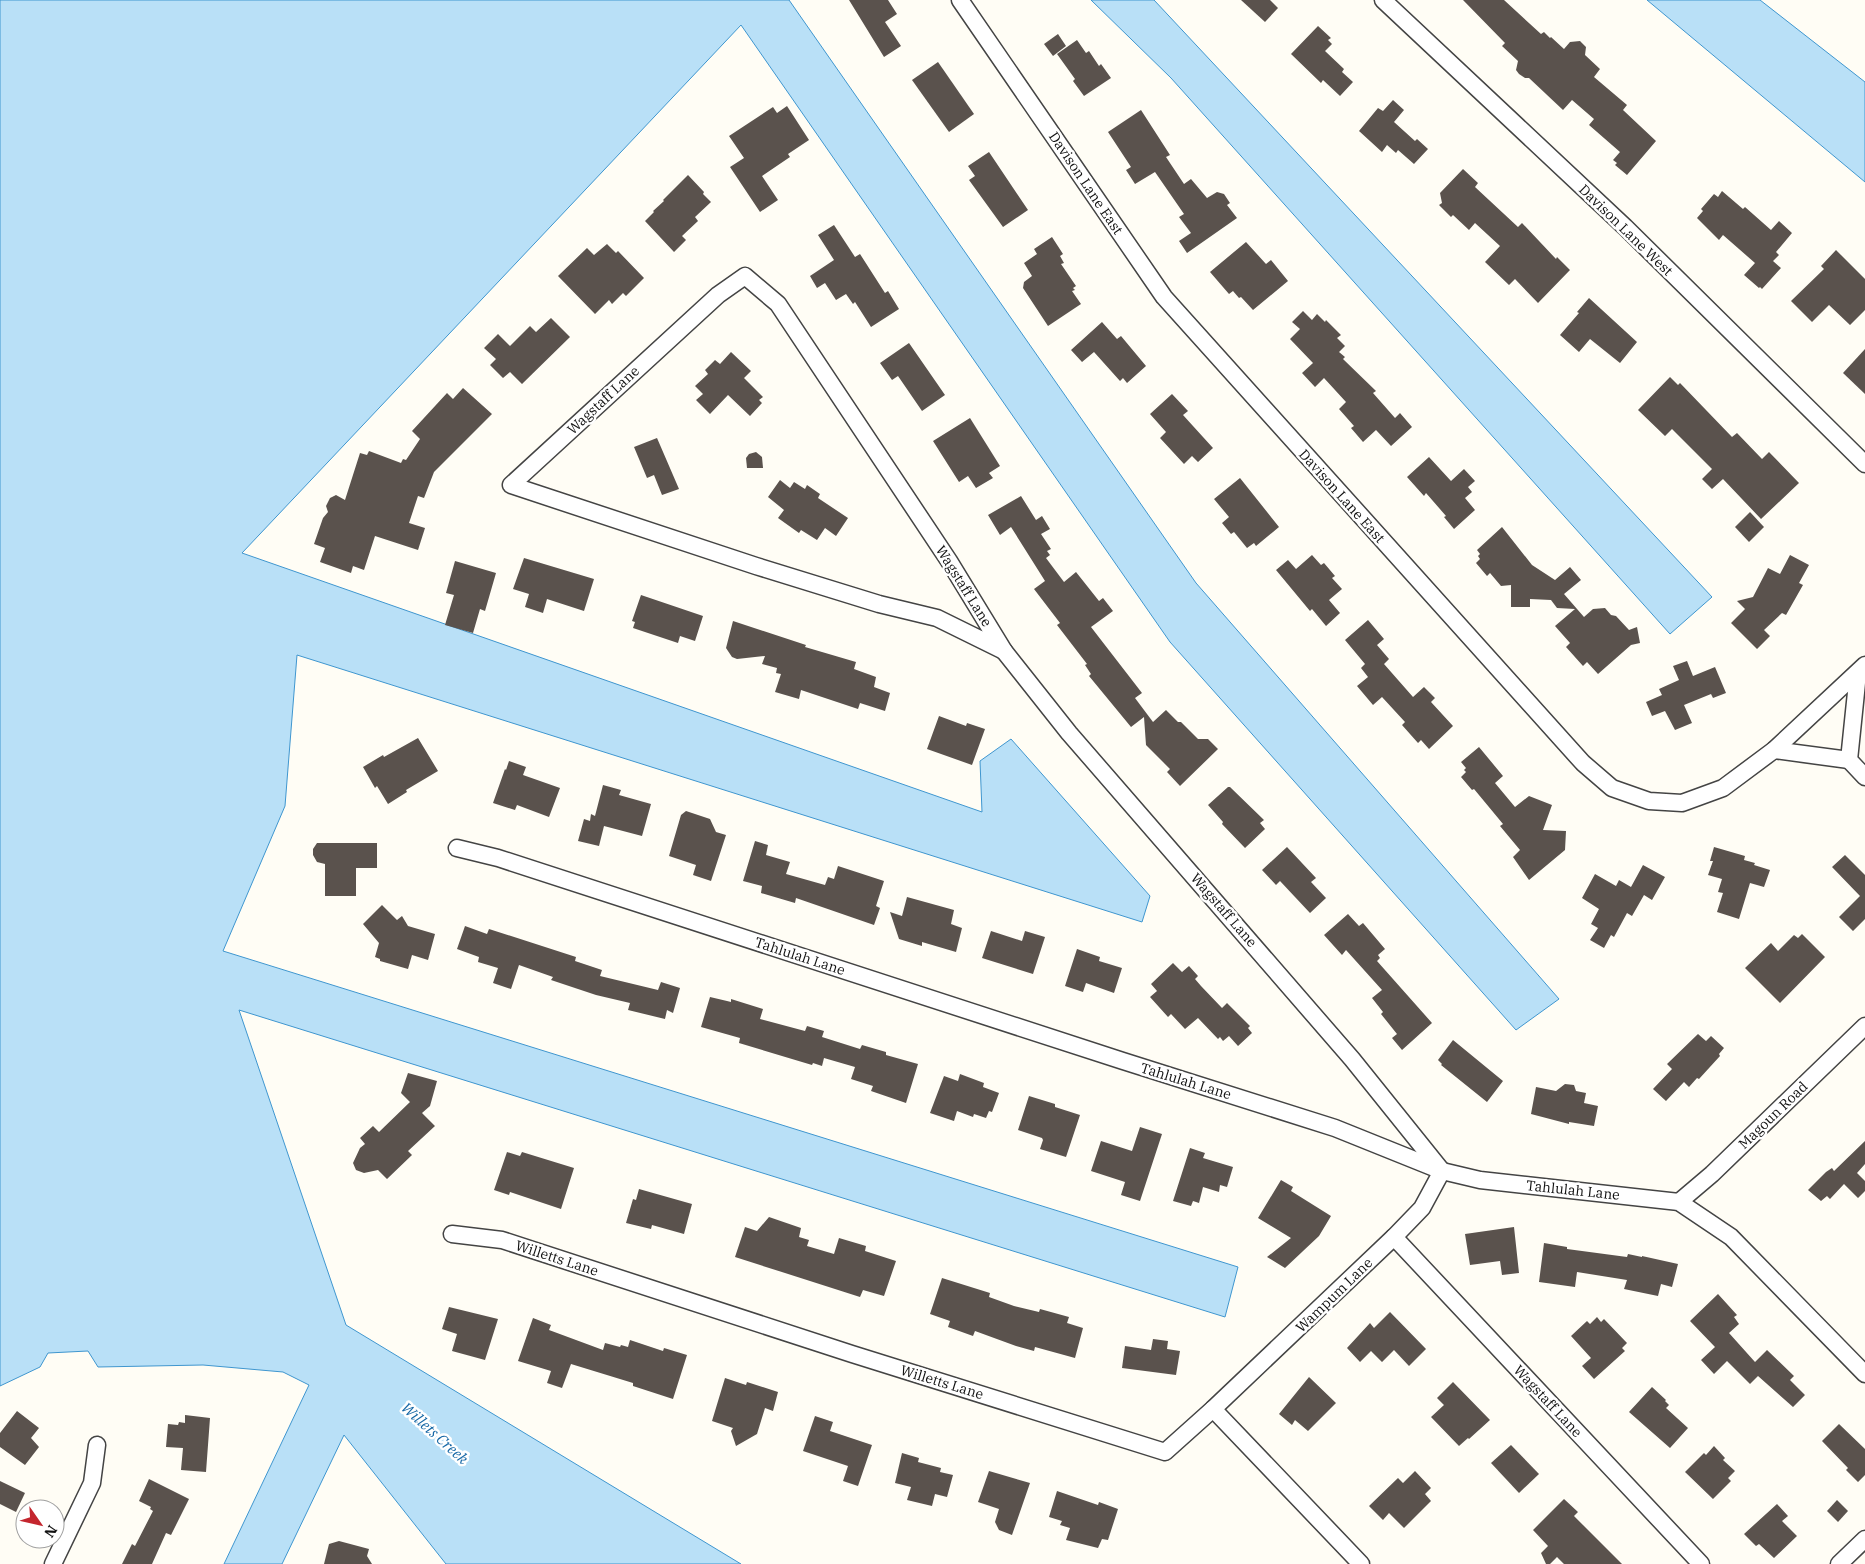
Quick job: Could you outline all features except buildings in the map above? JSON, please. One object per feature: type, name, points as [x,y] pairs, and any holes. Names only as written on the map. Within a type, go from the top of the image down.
[{"type":"street","name":"Davison Lane East","points":[[960,0],[1164,297],[1583,763],[1612,788],[1649,801],[1682,803],[1723,788],[1774,750],[1862,669]]},
{"type":"street","name":"Davison Lane West","points":[[1383,0],[1625,227],[1865,464]]},
{"type":"street","name":"Wagstaff Lane","points":[[1004,651],[937,618],[879,604],[756,566],[511,485],[711,302],[745,276],[778,304],[949,561],[1004,651],[1069,733],[1352,1059],[1442,1171]]},
{"type":"street","points":[[1849,760],[1862,669]]},
{"type":"street","points":[[1774,750],[1849,760],[1865,777]]},
{"type":"street","name":"Tahlulah Lane","points":[[457,848],[498,858],[1123,1062],[1335,1128],[1442,1171],[1480,1180],[1679,1202],[1731,1237],[1865,1374]]},
{"type":"street","name":"Magoun Road","points":[[1679,1202],[1712,1174],[1865,1026]]},
{"type":"street","name":"Wampum Lane","points":[[1213,1409],[1422,1208],[1442,1171]]},
{"type":"street","name":"Willetts Lane","points":[[452,1234],[502,1240],[852,1354],[1165,1452],[1213,1409]]},
{"type":"street","name":"Wagstaff Lane","points":[[1394,1237],[1701,1564]]},
{"type":"street","points":[[1213,1409],[1361,1564]]},
{"type":"street","points":[[53,1564],[92,1483],[97,1446]]},
{"type":"street","points":[[1839,1564],[1865,1539]]},
{"type":"water","name":"Willets Creek","points":[[0,0],[789,0],[1196,583],[1559,999],[1516,1030],[1170,642],[741,25],[242,553],[982,812],[980,761],[1011,739],[1150,896],[1142,922],[297,655],[285,806],[223,951],[1238,1267],[1225,1317],[239,1010],[346,1325],[741,1564],[446,1564],[344,1435],[282,1564],[224,1564],[309,1385],[283,1372],[203,1365],[98,1367],[88,1351],[48,1353],[40,1367],[0,1386]]},
{"type":"water","points":[[1091,0],[1154,0],[1712,597],[1670,634],[1171,78]]},
{"type":"water","points":[[1647,0],[1760,0],[1865,82],[1865,182]]}]
